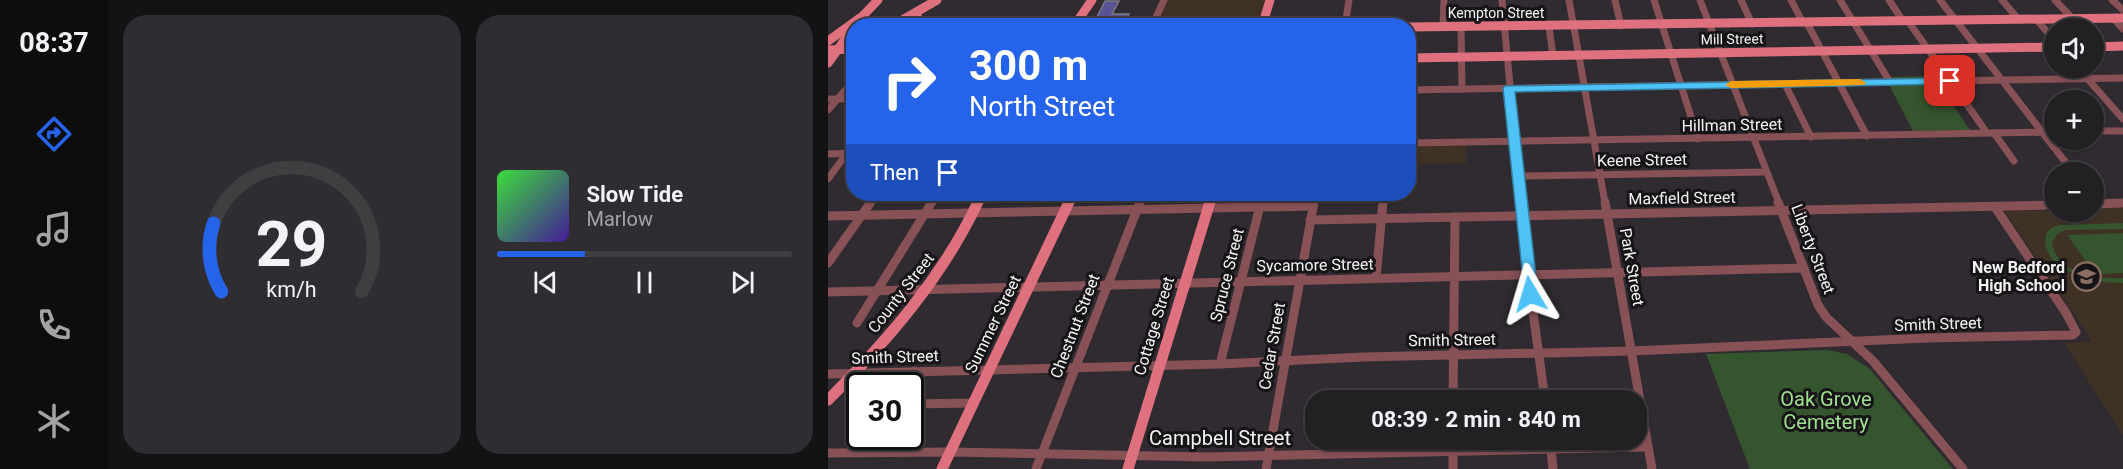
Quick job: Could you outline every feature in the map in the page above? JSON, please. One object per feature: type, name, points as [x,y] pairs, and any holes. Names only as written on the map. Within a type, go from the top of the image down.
[{"type":"main road","points":[[861,18],[878,0]]},
{"type":"main road","points":[[907,18],[937,0]]},
{"type":"main road","points":[[1080,18],[1092,0]]},
{"type":"main road","points":[[1264,18],[1269,0]]},
{"type":"main road","points":[[915,14],[918,18]]},
{"type":"main road","name":"Kempton Street","points":[[2104,18],[2123,18]]},
{"type":"main road","name":"Kempton Street","points":[[1416,27],[1574,27],[2044,19]]},
{"type":"main road","points":[[828,43],[846,30]]},
{"type":"main road","points":[[828,43],[845,48]]},
{"type":"main road","points":[[2104,47],[2123,46]]},
{"type":"main road","name":"Mill Street","points":[[1416,58],[2044,47]]},
{"type":"main road","points":[[828,63],[845,48]]},
{"type":"main road","name":"County Street","points":[[856,372],[898,328],[927,290],[955,247],[978,201]]},
{"type":"main road","name":"Summer Street","points":[[942,469],[1070,201]]},
{"type":"main road","name":"Cottage Street","points":[[1128,469],[1210,201]]},
{"type":"main road","name":"County Street","points":[[828,400],[846,382]]},
{"type":"street","points":[[1156,18],[1164,0]]},
{"type":"street","points":[[1346,18],[1349,0]]},
{"type":"street","points":[[1443,27],[1444,0]]},
{"type":"street","points":[[1502,0],[1521,215],[1544,390]]},
{"type":"street","name":"Park Street","points":[[1569,0],[1652,469]]},
{"type":"street","points":[[1615,0],[1621,26]]},
{"type":"street","points":[[1654,0],[1698,139]]},
{"type":"street","name":"Liberty Street","points":[[1700,0],[1823,313],[1855,342],[1964,469]]},
{"type":"street","points":[[1741,0],[1752,24]]},
{"type":"street","points":[[1791,0],[1822,51],[1867,136]]},
{"type":"street","points":[[1840,0],[1890,82]]},
{"type":"street","points":[[1888,0],[2014,161]]},
{"type":"street","points":[[1940,0],[2065,162]]},
{"type":"street","points":[[2002,0],[2019,20]]},
{"type":"street","points":[[2055,0],[2072,18]]},
{"type":"street","points":[[2112,0],[2123,10]]},
{"type":"street","points":[[2113,18],[2123,28]]},
{"type":"street","points":[[2036,19],[2044,28]]},
{"type":"street","points":[[1461,27],[1462,89]]},
{"type":"street","points":[[1549,27],[1553,56]]},
{"type":"street","points":[[1416,90],[2123,78]]},
{"type":"street","points":[[2088,79],[2123,119]]},
{"type":"street","points":[[1785,84],[1811,137]]},
{"type":"street","points":[[828,110],[846,89]]},
{"type":"street","points":[[828,99],[846,99]]},
{"type":"street","points":[[2104,131],[2123,131]]},
{"type":"street","name":"Hillman Street","points":[[1416,143],[2042,132]]},
{"type":"street","points":[[828,154],[846,153]]},
{"type":"street","points":[[828,179],[846,158]]},
{"type":"street","name":"Keene Street","points":[[1519,176],[1766,172]]},
{"type":"street","points":[[828,263],[871,201]]},
{"type":"street","points":[[857,324],[932,201]]},
{"type":"street","name":"Chestnut Street","points":[[1036,469],[1140,201]]},
{"type":"street","name":"Spruce Street","points":[[1220,364],[1261,201]]},
{"type":"street","name":"Cedar Street","points":[[1266,469],[1314,201]]},
{"type":"street","points":[[1376,278],[1383,201]]},
{"type":"street","points":[[2104,203],[2123,203]]},
{"type":"street","name":"Maxfield Street","points":[[1310,220],[2044,205]]},
{"type":"street","points":[[828,216],[1313,206]]},
{"type":"street","name":"Smith Street","points":[[885,372],[1220,364],[2073,335],[2076,332],[2066,313],[1995,207]]},
{"type":"street","points":[[1453,390],[1455,218]]},
{"type":"street","name":"Sycamore Street","points":[[828,292],[1804,268]]},
{"type":"street","name":"Smith Street","points":[[828,374],[846,373]]},
{"type":"street","points":[[924,404],[973,403]]},
{"type":"street","name":"Campbell Street","points":[[828,453],[950,452],[1268,457],[1453,453],[1486,450]]},
{"type":"street","points":[[1551,450],[1553,469]]},
{"type":"street","points":[[1453,453],[1453,469]]},
{"type":"shaded area","points":[[1168,0],[1265,0],[1259,18],[1159,18]]},
{"type":"shaded area","points":[[1466,145],[1466,163],[1416,164],[1416,146]]},
{"type":"shaded area","name":"New Bedford High School","points":[[2104,208],[2123,208],[2123,435],[2064,343],[2092,341],[2004,210],[2044,211],[2044,222],[2104,222]]},
{"type":"green space","points":[[1933,76],[1970,130],[1913,131],[1885,77]]},
{"type":"green space","points":[[2123,223],[2123,229],[2065,230],[2057,234],[2052,243],[2056,254],[2070,268],[2091,276],[2123,278],[2123,283],[2099,281],[2072,273],[2051,257],[2046,247],[2046,234],[2051,228],[2060,225]]},
{"type":"green space","points":[[2123,233],[2123,273],[2095,274],[2067,235]]},
{"type":"green space","name":"Oak Grove Cemetery","points":[[1827,350],[1847,354],[1869,368],[1953,469],[1750,469],[1706,354]]},
{"type":"building","points":[[1105,1],[1119,1],[1112,14],[1129,14],[1127,18],[1096,18]]},
{"type":"slow traffic","points":[[1731,85],[1860,83]]},
{"type":"place","name":"New Bedford High School","points":[[2086,276]]},
{"type":"route","points":[[1530,294],[1509,88],[1950,81]]}]
